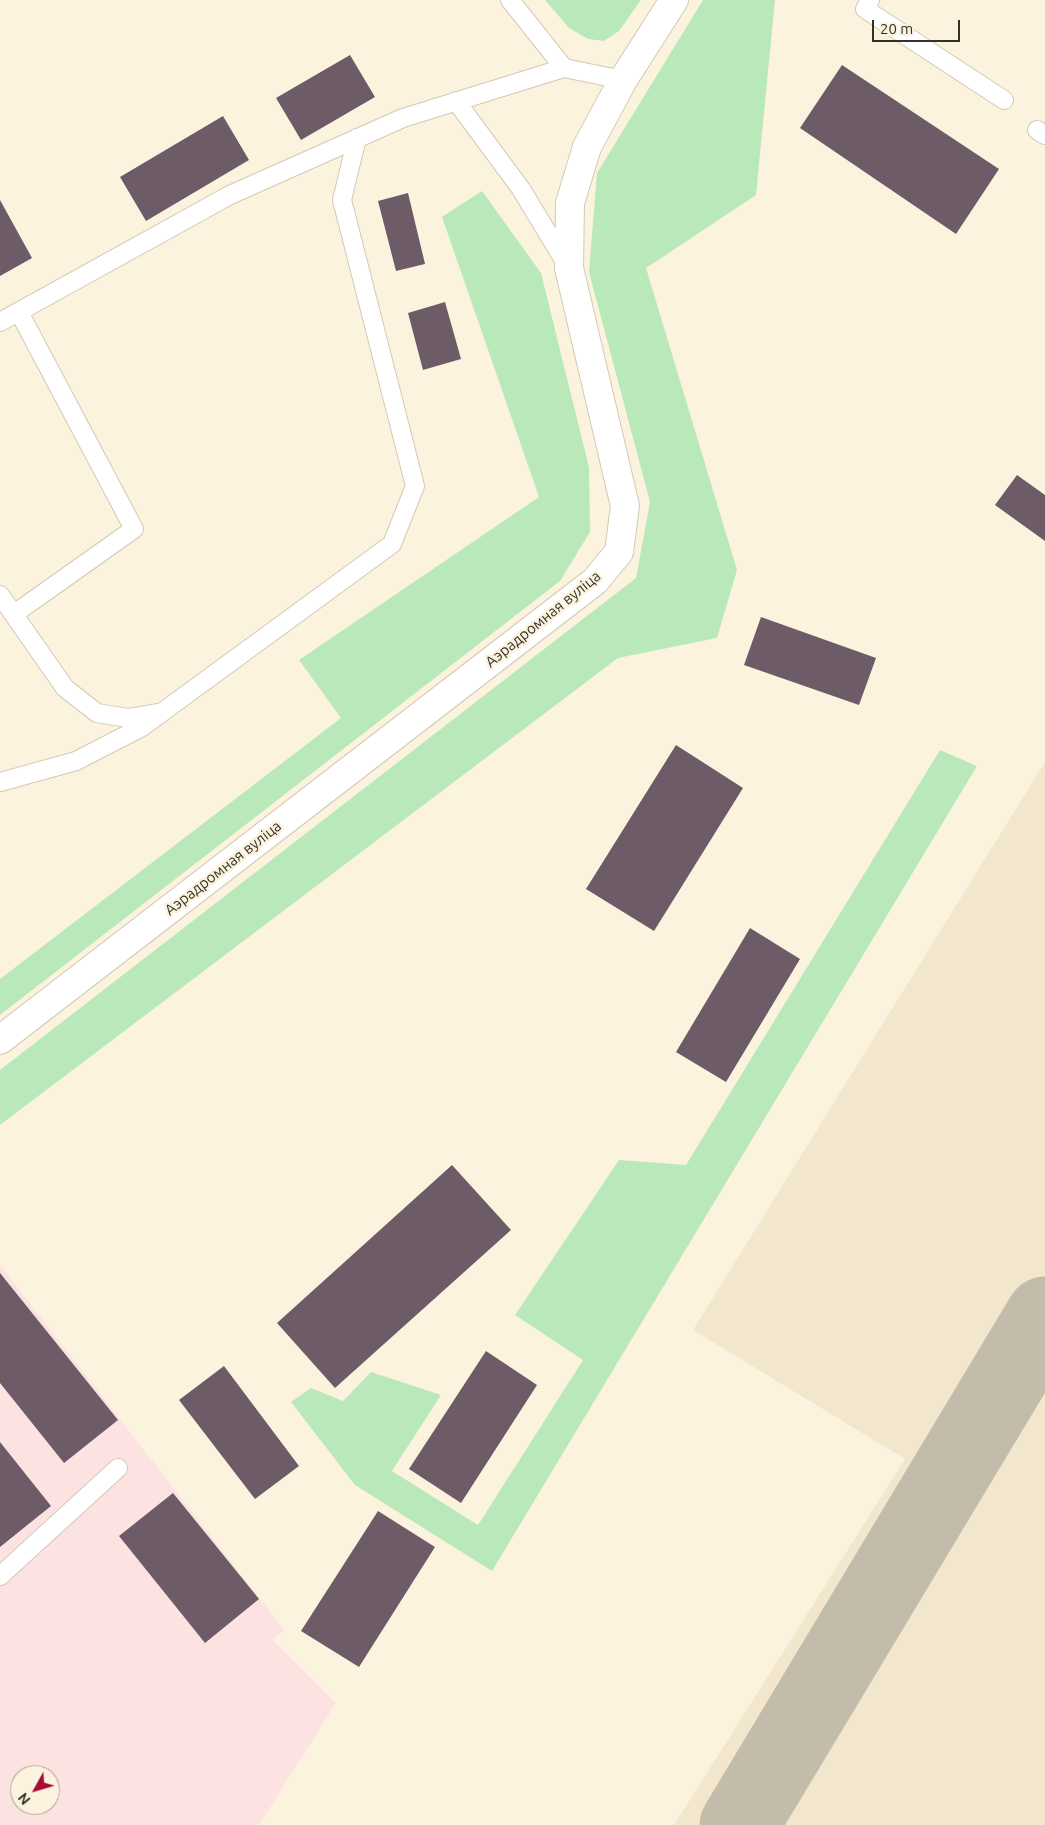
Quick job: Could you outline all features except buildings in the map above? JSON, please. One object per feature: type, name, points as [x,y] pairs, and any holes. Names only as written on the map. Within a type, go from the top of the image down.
[{"type":"street","name":"Аэрадромная вуліца","points":[[0,1040],[595,581],[619,552],[624,506],[569,268],[570,203],[587,147],[623,80],[674,0]]},
{"type":"lane","points":[[510,0],[564,68]]},
{"type":"lane","points":[[870,0],[865,8],[1004,100]]},
{"type":"lane","points":[[0,322],[230,195],[403,118],[564,68],[623,80]]},
{"type":"lane","points":[[456,101],[521,189],[569,268]]},
{"type":"lane","points":[[0,782],[76,761],[142,727],[392,544],[415,486],[342,200],[357,138]]},
{"type":"lane","points":[[14,614],[134,529],[19,312]]},
{"type":"lane","points":[[0,595],[65,688],[97,713],[128,718],[163,712]]},
{"type":"lane","points":[[0,1576],[118,1468]]},
{"type":"shaded area","points":[[1045,762],[1045,1825],[674,1825],[905,1459],[693,1330]]},
{"type":"shaded area","points":[[0,1265],[284,1630],[273,1640],[336,1703],[259,1825],[0,1825]]},
{"type":"green space","points":[[545,0],[641,0],[619,31],[604,41],[588,39],[569,28]]},
{"type":"green space","points":[[703,0],[775,0],[756,195],[646,268],[737,570],[717,638],[618,658],[0,1125],[0,1070],[636,578],[650,502],[589,272],[597,173]]},
{"type":"green space","points":[[482,191],[541,273],[589,467],[590,532],[560,581],[0,1015],[0,979],[341,718],[299,660],[539,497],[442,217]]},
{"type":"green space","points":[[940,750],[977,766],[492,1571],[355,1485],[291,1402],[311,1388],[343,1401],[371,1372],[441,1395],[392,1471],[478,1525],[583,1360],[515,1315],[619,1160],[686,1165]]},
{"type":"taxiway","points":[[739,1825],[1045,1316]]}]
